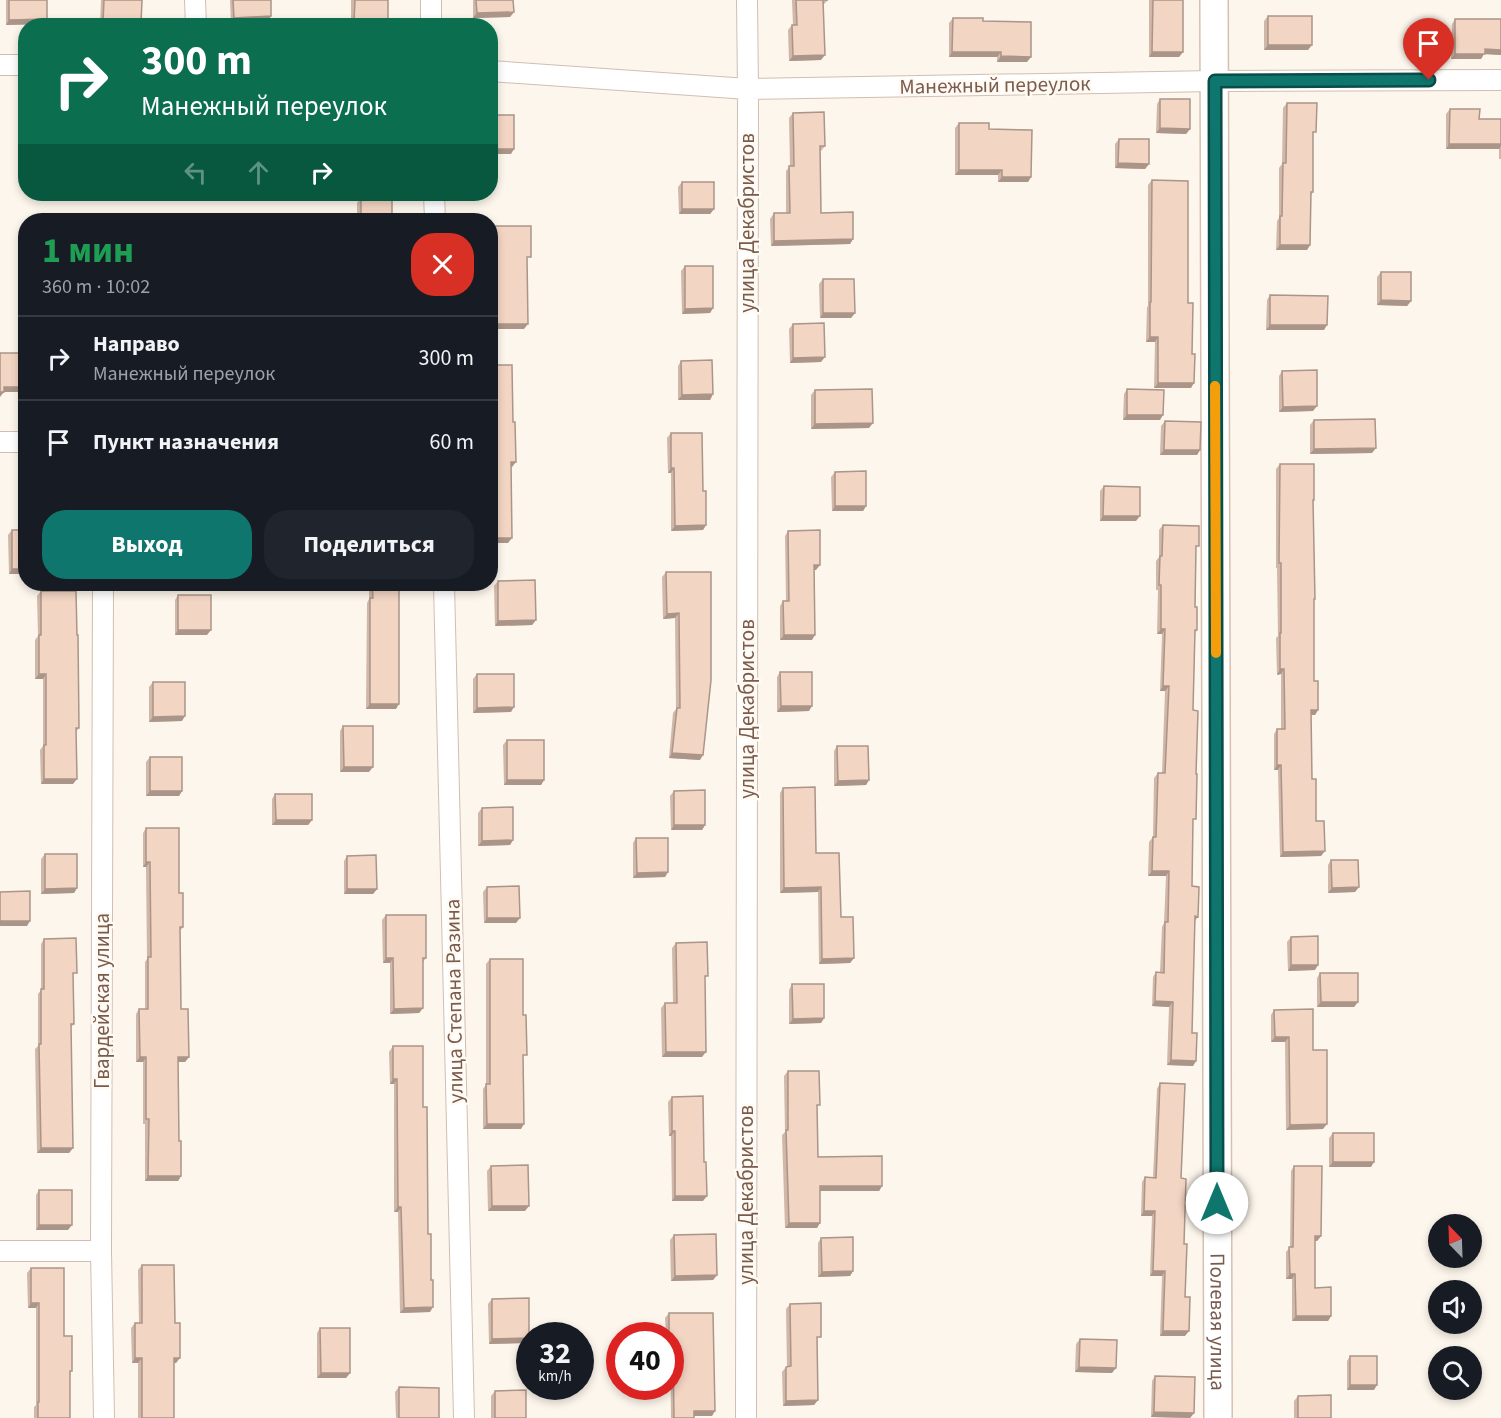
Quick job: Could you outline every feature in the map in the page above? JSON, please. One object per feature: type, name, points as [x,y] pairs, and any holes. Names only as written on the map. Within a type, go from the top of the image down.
[{"type":"street","points":[[195,0],[196,18]]},
{"type":"street","points":[[431,0],[431,18]]},
{"type":"street","name":"улица Декабристов","points":[[746,1418],[747,0]]},
{"type":"street","name":"Полевая улица","points":[[1214,0],[1218,1418]]},
{"type":"street","points":[[0,65],[18,65]]},
{"type":"street","name":"Манежный переулок","points":[[498,72],[748,88],[1215,81],[1501,80]]},
{"type":"street","points":[[0,442],[18,442]]},
{"type":"street","name":"Гвардейская улица","points":[[103,591],[101,1251],[104,1418]]},
{"type":"street","name":"улица Степана Разина","points":[[444,591],[464,1418]]},
{"type":"street","points":[[0,1251],[101,1251]]},
{"type":"building","points":[[9,0],[47,0],[47,18],[9,20]]},
{"type":"building","points":[[104,0],[142,0],[141,18],[103,18]]},
{"type":"building","points":[[233,0],[271,0],[271,16],[234,18]]},
{"type":"building","points":[[355,0],[388,0],[388,18],[354,18]]},
{"type":"building","points":[[476,0],[513,0],[514,12],[477,13]]},
{"type":"building","points":[[796,0],[823,0],[825,55],[793,56],[792,25],[797,25]]},
{"type":"building","points":[[1153,0],[1183,0],[1183,52],[1152,52]]},
{"type":"building","points":[[1268,16],[1312,16],[1312,45],[1268,45]]},
{"type":"building","points":[[953,18],[1031,22],[1031,57],[1001,56],[1001,52],[952,52]]},
{"type":"building","points":[[1455,19],[1501,19],[1501,50],[1485,49],[1485,54],[1455,54]]},
{"type":"building","points":[[1160,99],[1190,99],[1190,129],[1160,128]]},
{"type":"building","points":[[1287,103],[1317,103],[1316,132],[1313,132],[1310,245],[1280,245],[1283,163],[1286,163]]},
{"type":"building","points":[[1450,109],[1480,109],[1479,119],[1501,119],[1501,144],[1449,144]]},
{"type":"building","points":[[824,112],[825,146],[820,146],[821,213],[853,212],[853,239],[774,241],[774,213],[790,213],[789,166],[794,166],[793,113]]},
{"type":"building","points":[[498,115],[514,115],[514,149],[498,149]]},
{"type":"building","points":[[959,123],[989,123],[989,129],[1032,130],[1031,177],[1002,177],[1002,170],[959,170]]},
{"type":"building","points":[[1119,139],[1149,139],[1149,164],[1118,163]]},
{"type":"building","points":[[1152,180],[1188,181],[1188,303],[1193,303],[1194,383],[1158,383],[1158,337],[1150,337]]},
{"type":"building","points":[[682,182],[714,182],[714,209],[682,209]]},
{"type":"building","points":[[361,201],[392,201],[392,213],[361,213]]},
{"type":"building","points":[[498,226],[531,226],[531,257],[527,257],[528,324],[498,324]]},
{"type":"building","points":[[685,266],[713,266],[713,308],[685,309]]},
{"type":"building","points":[[1381,272],[1411,272],[1411,301],[1381,300]]},
{"type":"building","points":[[823,279],[854,279],[855,313],[823,313]]},
{"type":"building","points":[[1270,295],[1328,296],[1327,325],[1270,325]]},
{"type":"building","points":[[824,323],[825,357],[793,358],[793,324]]},
{"type":"building","points":[[0,353],[18,353],[18,387],[4,387],[4,392],[0,392]]},
{"type":"building","points":[[712,360],[713,394],[682,395],[681,361]]},
{"type":"building","points":[[498,365],[512,365],[516,462],[511,462],[512,538],[498,538]]},
{"type":"building","points":[[1317,370],[1317,406],[1283,407],[1282,371]]},
{"type":"building","points":[[872,389],[873,423],[815,424],[815,390]]},
{"type":"building","points":[[1127,389],[1164,390],[1163,415],[1127,415]]},
{"type":"building","points":[[1375,419],[1376,448],[1314,449],[1314,420]]},
{"type":"building","points":[[1165,421],[1201,422],[1200,450],[1164,450]]},
{"type":"building","points":[[671,433],[702,433],[706,525],[675,526]]},
{"type":"building","points":[[1280,464],[1314,464],[1314,681],[1318,681],[1318,710],[1311,710],[1312,779],[1316,779],[1316,821],[1324,821],[1325,851],[1283,852],[1281,765],[1277,765],[1277,729],[1285,729],[1284,669],[1280,669]]},
{"type":"building","points":[[866,471],[866,506],[835,506],[835,472]]},
{"type":"building","points":[[1104,486],[1140,487],[1140,516],[1103,516]]},
{"type":"building","points":[[1163,525],[1199,526],[1199,546],[1196,546],[1197,630],[1195,630],[1193,710],[1198,711],[1197,774],[1196,819],[1193,819],[1192,886],[1199,887],[1198,917],[1195,916],[1192,1033],[1197,1033],[1196,1061],[1171,1060],[1173,1002],[1155,1001],[1156,972],[1164,973],[1169,871],[1152,871],[1153,837],[1156,837],[1158,773],[1165,773],[1169,686],[1163,686],[1165,629],[1161,629],[1161,585],[1159,585]]},
{"type":"building","points":[[12,530],[18,530],[18,569],[12,569]]},
{"type":"building","points":[[820,530],[820,565],[814,565],[815,635],[784,635],[783,601],[789,601],[788,531]]},
{"type":"building","points":[[666,572],[711,572],[711,680],[703,755],[672,753],[677,708],[680,708],[679,613],[667,614]]},
{"type":"building","points":[[535,580],[536,620],[498,621],[498,581]]},
{"type":"building","points":[[41,591],[76,591],[79,728],[76,728],[77,779],[44,779],[46,674],[39,674]]},
{"type":"building","points":[[372,591],[399,591],[399,704],[370,704],[370,598],[373,598]]},
{"type":"building","points":[[178,595],[211,595],[211,630],[178,630]]},
{"type":"building","points":[[780,672],[812,672],[812,706],[781,706]]},
{"type":"building","points":[[477,674],[514,674],[514,707],[477,708]]},
{"type":"building","points":[[153,682],[185,682],[185,716],[153,717]]},
{"type":"building","points":[[343,726],[373,726],[373,767],[344,767]]},
{"type":"building","points":[[507,740],[544,740],[544,780],[507,780]]},
{"type":"building","points":[[837,746],[868,746],[869,780],[838,781]]},
{"type":"building","points":[[150,757],[182,757],[182,791],[150,791]]},
{"type":"building","points":[[815,787],[816,853],[839,853],[841,917],[853,917],[854,958],[822,959],[821,887],[784,888],[783,788]]},
{"type":"building","points":[[705,790],[705,825],[674,825],[674,791]]},
{"type":"building","points":[[275,794],[312,794],[312,820],[276,820]]},
{"type":"building","points":[[513,807],[513,840],[482,841],[482,808]]},
{"type":"building","points":[[146,828],[179,828],[179,893],[183,893],[183,927],[180,927],[181,1009],[188,1009],[189,1057],[178,1057],[181,1176],[148,1176],[149,1119],[146,1119],[146,1057],[140,1057],[139,1009],[148,1009],[148,957],[151,957],[150,862],[146,862]]},
{"type":"building","points":[[636,838],[668,838],[668,872],[637,873]]},
{"type":"building","points":[[45,854],[77,854],[77,888],[45,889]]},
{"type":"building","points":[[376,855],[377,889],[347,889],[347,856]]},
{"type":"building","points":[[1331,860],[1358,860],[1359,887],[1332,888]]},
{"type":"building","points":[[519,886],[520,918],[487,918],[487,887]]},
{"type":"building","points":[[30,891],[30,921],[0,921],[0,892]]},
{"type":"building","points":[[386,915],[426,915],[423,1008],[394,1009],[393,958],[386,958]]},
{"type":"building","points":[[1318,936],[1318,965],[1291,965],[1291,937]]},
{"type":"building","points":[[76,938],[77,973],[73,973],[74,1024],[71,1024],[73,1148],[41,1148],[39,1044],[41,1044],[41,989],[44,989],[44,939]]},
{"type":"building","points":[[707,942],[706,1052],[666,1052],[665,1003],[677,1003],[676,943]]},
{"type":"building","points":[[490,959],[523,959],[523,1015],[526,1015],[527,1055],[523,1055],[524,1124],[487,1124],[486,1084],[490,1084]]},
{"type":"building","points":[[1320,973],[1358,973],[1358,1002],[1321,1002]]},
{"type":"building","points":[[792,984],[824,984],[824,1018],[793,1019]]},
{"type":"building","points":[[1313,1009],[1313,1050],[1327,1050],[1327,1124],[1290,1125],[1289,1037],[1275,1037],[1274,1010]]},
{"type":"building","points":[[393,1046],[423,1046],[423,1107],[427,1107],[428,1234],[431,1234],[433,1307],[404,1308],[401,1207],[398,1207],[397,1079],[393,1079]]},
{"type":"building","points":[[788,1071],[819,1071],[818,1157],[882,1156],[882,1186],[820,1186],[820,1223],[789,1223],[786,1130],[788,1130]]},
{"type":"building","points":[[1160,1083],[1185,1084],[1181,1178],[1186,1179],[1185,1297],[1190,1297],[1189,1331],[1163,1331],[1165,1271],[1153,1271],[1155,1211],[1144,1211],[1145,1177],[1156,1178]]},
{"type":"building","points":[[703,1096],[707,1196],[675,1196],[675,1131],[672,1131],[672,1097]]},
{"type":"building","points":[[1333,1133],[1374,1133],[1374,1162],[1333,1162]]},
{"type":"building","points":[[528,1165],[529,1206],[492,1206],[491,1166]]},
{"type":"building","points":[[1294,1166],[1322,1166],[1321,1236],[1315,1236],[1315,1288],[1331,1287],[1331,1316],[1296,1316],[1295,1274],[1290,1274],[1289,1247],[1293,1247]]},
{"type":"building","points":[[39,1190],[72,1190],[72,1225],[39,1225]]},
{"type":"building","points":[[716,1234],[717,1275],[675,1276],[674,1235]]},
{"type":"building","points":[[853,1237],[853,1271],[822,1272],[821,1238]]},
{"type":"building","points":[[142,1265],[174,1265],[175,1323],[180,1323],[180,1358],[174,1358],[174,1418],[142,1418],[142,1358],[135,1358],[135,1323],[142,1323]]},
{"type":"building","points":[[31,1268],[64,1268],[64,1336],[72,1336],[70,1418],[38,1418],[39,1303],[31,1303]]},
{"type":"building","points":[[529,1298],[529,1322],[516,1322],[516,1338],[492,1339],[492,1299]]},
{"type":"building","points":[[821,1303],[821,1337],[817,1337],[818,1400],[786,1401],[786,1367],[791,1366],[790,1304]]},
{"type":"building","points":[[669,1313],[713,1313],[715,1411],[694,1411],[694,1418],[674,1418],[674,1400],[684,1400],[684,1322],[669,1322]]},
{"type":"building","points":[[320,1328],[350,1328],[350,1373],[321,1373]]},
{"type":"building","points":[[1080,1339],[1117,1340],[1116,1368],[1079,1367]]},
{"type":"building","points":[[1350,1356],[1377,1356],[1377,1385],[1350,1385]]},
{"type":"building","points":[[1155,1376],[1195,1377],[1194,1413],[1154,1412]]},
{"type":"building","points":[[399,1387],[439,1388],[439,1418],[399,1418]]},
{"type":"building","points":[[516,1390],[516,1400],[526,1400],[526,1418],[495,1418],[495,1391]]},
{"type":"building","points":[[1331,1395],[1331,1418],[1298,1418],[1298,1396]]},
{"type":"slow traffic","points":[[1215,386],[1216,653]]},
{"type":"route","points":[[1217,1203],[1215,81],[1429,80]]}]
